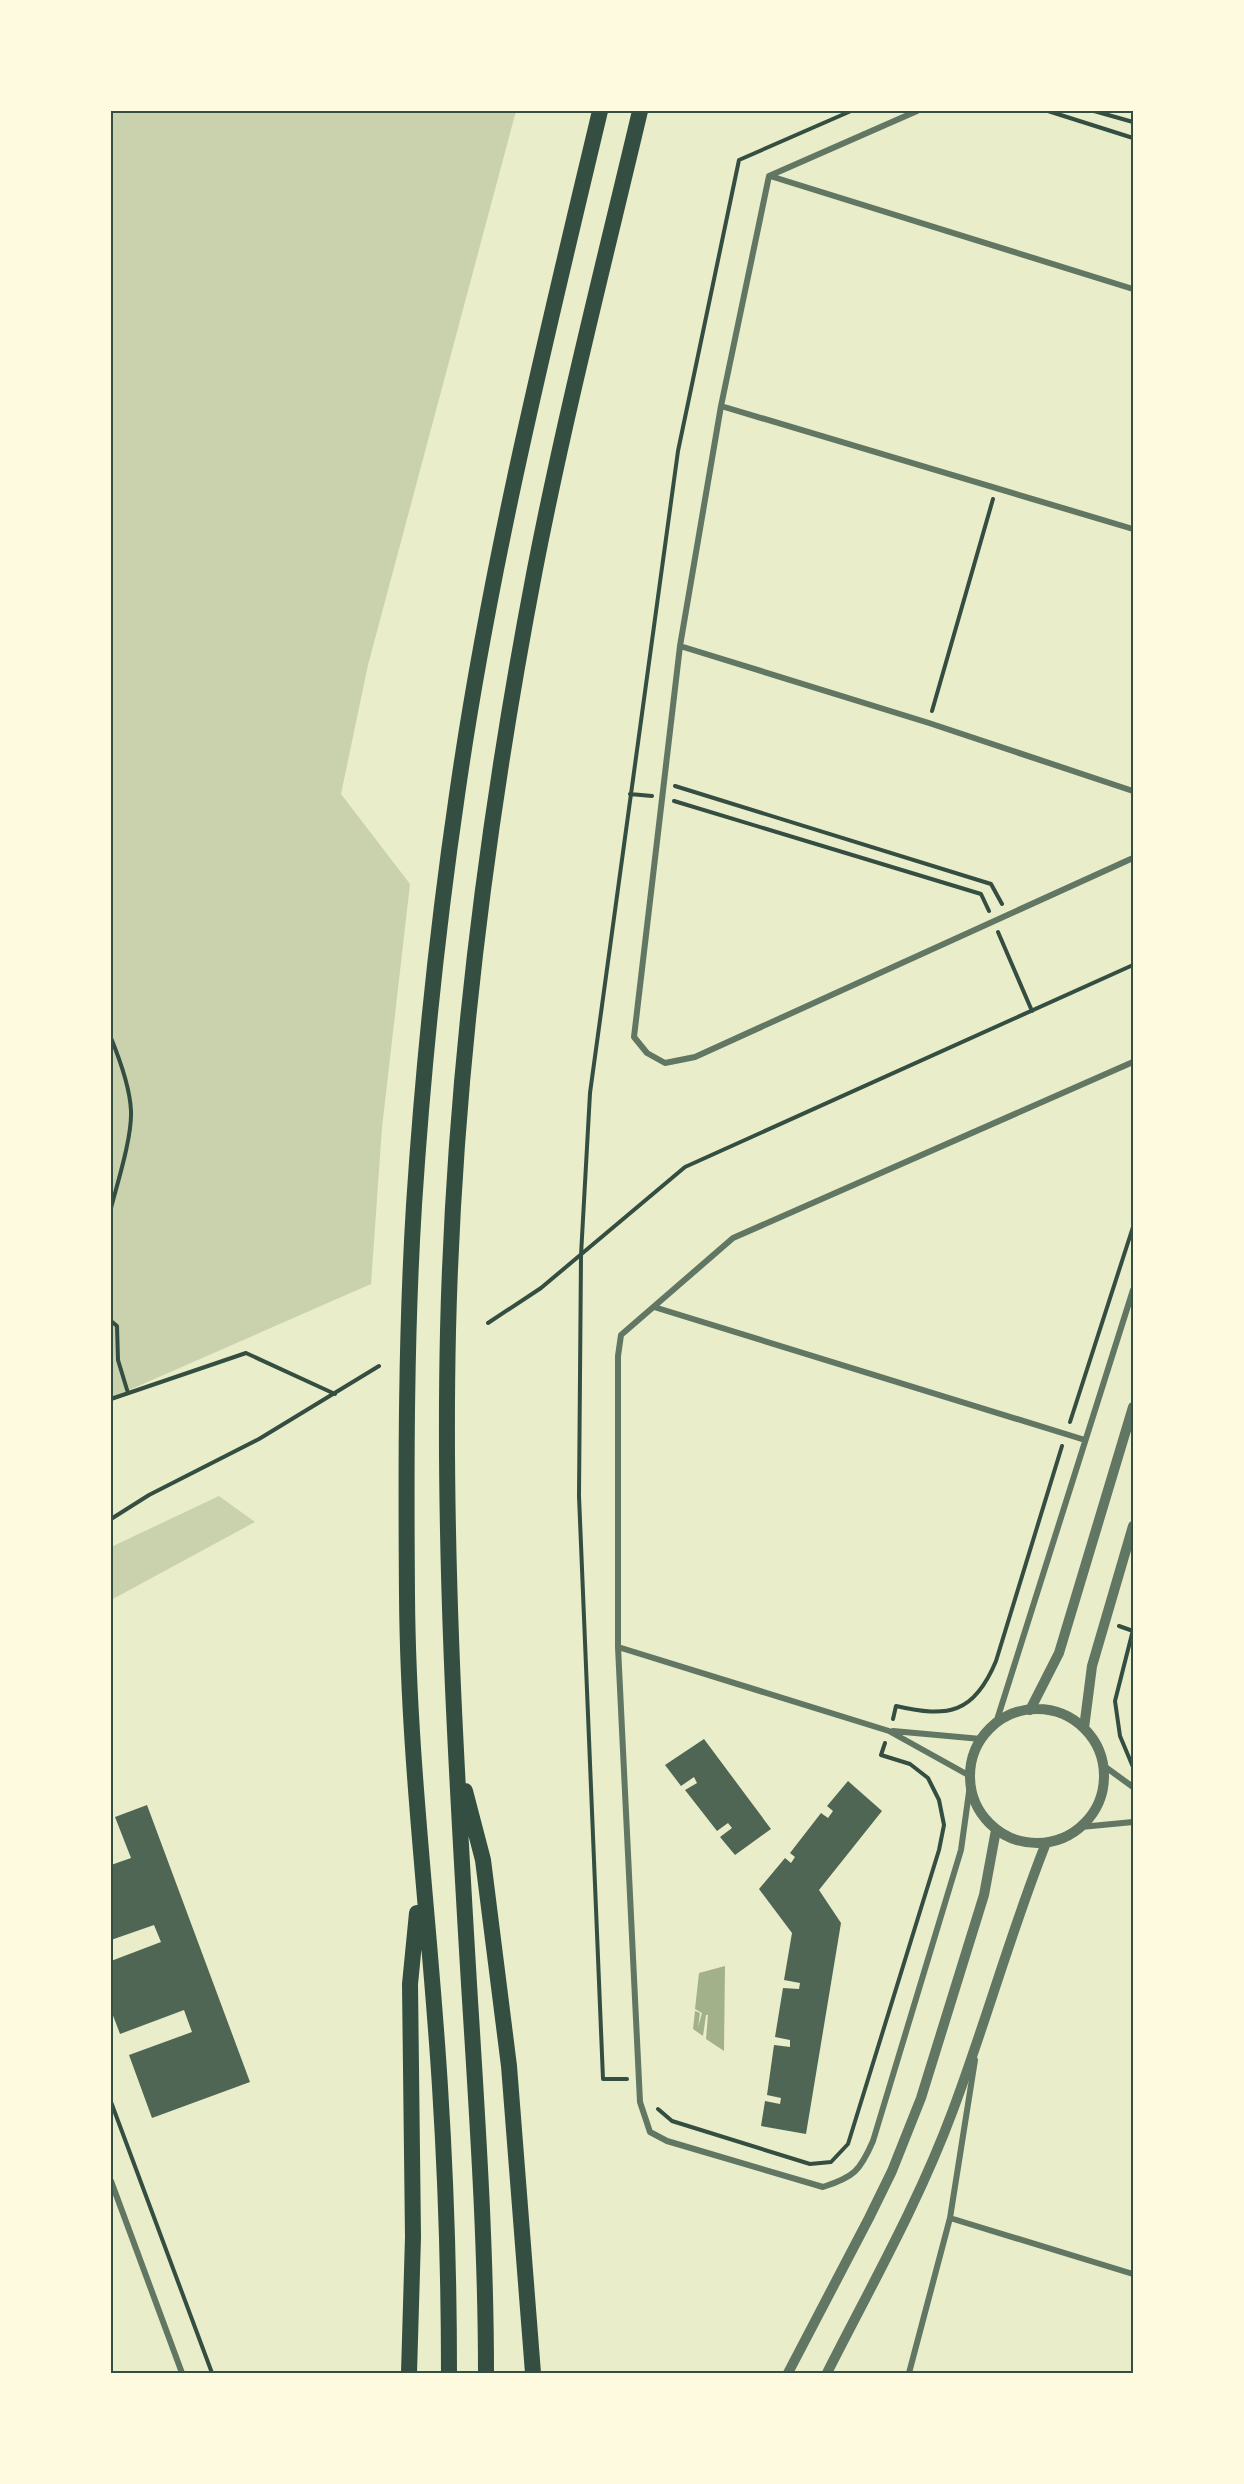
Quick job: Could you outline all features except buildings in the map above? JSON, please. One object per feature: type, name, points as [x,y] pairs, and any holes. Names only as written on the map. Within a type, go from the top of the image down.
[{"type":"highway","points":[[449,2373],[447,2229],[440,2085],[421,1874],[407,1599],[409,1340],[414,1211],[432,1001],[457,798],[495,573],[533,392],[600,111]]},
{"type":"highway","points":[[486,2373],[483,2224],[456,1752],[448,1556],[448,1328],[454,1200],[469,1018],[496,804],[536,567],[573,393],[640,111]]},
{"type":"highway","points":[[456,1752],[483,1860],[509,2066],[532,2373]]},
{"type":"highway","points":[[409,2373],[413,2236],[410,1984],[421,1874]]},
{"type":"street","points":[[769,176],[917,111]]},
{"type":"street","points":[[769,176],[1133,289]]},
{"type":"street","points":[[769,176],[721,406],[680,646],[634,1037],[647,1053],[666,1063],[695,1057],[1133,858]]},
{"type":"street","points":[[721,406],[996,490],[1133,529]]},
{"type":"street","points":[[680,646],[929,723],[1133,791]]},
{"type":"street","points":[[889,1731],[970,1780],[978,1810],[996,1830],[1020,1841],[1046,1843],[1064,1838],[1081,1827],[1094,1813],[1102,1795],[1104,1766],[1094,1739],[1072,1719],[1059,1713],[1030,1710],[1006,1716],[981,1739],[972,1758],[970,1780],[961,1850],[873,2141],[864,2162],[848,2179],[823,2187],[800,2182],[668,2141],[650,2132],[640,2102],[618,1647],[618,1356],[621,1335],[733,1238],[1133,1062]]},
{"type":"street","points":[[996,1723],[1133,1290]]},
{"type":"street","points":[[654,1307],[1084,1440]]},
{"type":"street","points":[[1030,1710],[1059,1653],[1133,1407]]},
{"type":"street","points":[[1084,1728],[1092,1666],[1133,1526]]},
{"type":"street","points":[[618,1647],[889,1731],[981,1739]]},
{"type":"street","points":[[1104,1766],[1133,1787]]},
{"type":"street","points":[[1081,1827],[1133,1822]]},
{"type":"street","points":[[788,2373],[892,2171],[921,2098],[984,1895],[996,1830]]},
{"type":"street","points":[[827,2373],[921,2190],[953,2111],[1019,1912],[1046,1843]]},
{"type":"street","points":[[909,2373],[950,2218],[980,2033]]},
{"type":"street","points":[[111,2181],[182,2373]]},
{"type":"street","points":[[950,2218],[1133,2274]]},
{"type":"path","points":[[1048,111],[1133,138]]},
{"type":"path","points":[[1094,111],[1133,122]]},
{"type":"path","points":[[929,723],[996,490]]},
{"type":"path","points":[[663,782],[991,884],[1008,915]]},
{"type":"path","points":[[630,794],[661,797],[981,894],[1032,1011]]},
{"type":"path","points":[[488,1323],[541,1288],[686,1167],[1133,965]]},
{"type":"path","points":[[111,1038],[118,1054],[131,1111],[123,1164],[111,1208]]},
{"type":"path","points":[[111,1321],[117,1326],[118,1360],[128,1393]]},
{"type":"path","points":[[111,1399],[246,1353],[335,1394]]},
{"type":"path","points":[[111,1519],[149,1495],[259,1439],[379,1366]]},
{"type":"path","points":[[1133,1630],[1115,1701],[1120,1736],[1133,1767]]},
{"type":"path","points":[[111,2102],[212,2373]]},
{"type":"path","points":[[111,2119],[117,2117]]},
{"type":"shaded area","points":[[111,111],[516,111],[368,665],[341,794],[410,884],[382,1128],[371,1284],[111,1398]]},
{"type":"shaded area","points":[[219,1496],[255,1522],[111,1600],[111,1547]]},
{"type":"shaded area","points":[[725,1966],[724,2051],[706,2039],[708,2015],[706,2015],[703,2036],[693,2029],[695,2011],[700,2013],[698,2027],[702,2013],[695,2009],[699,1973]]}]
